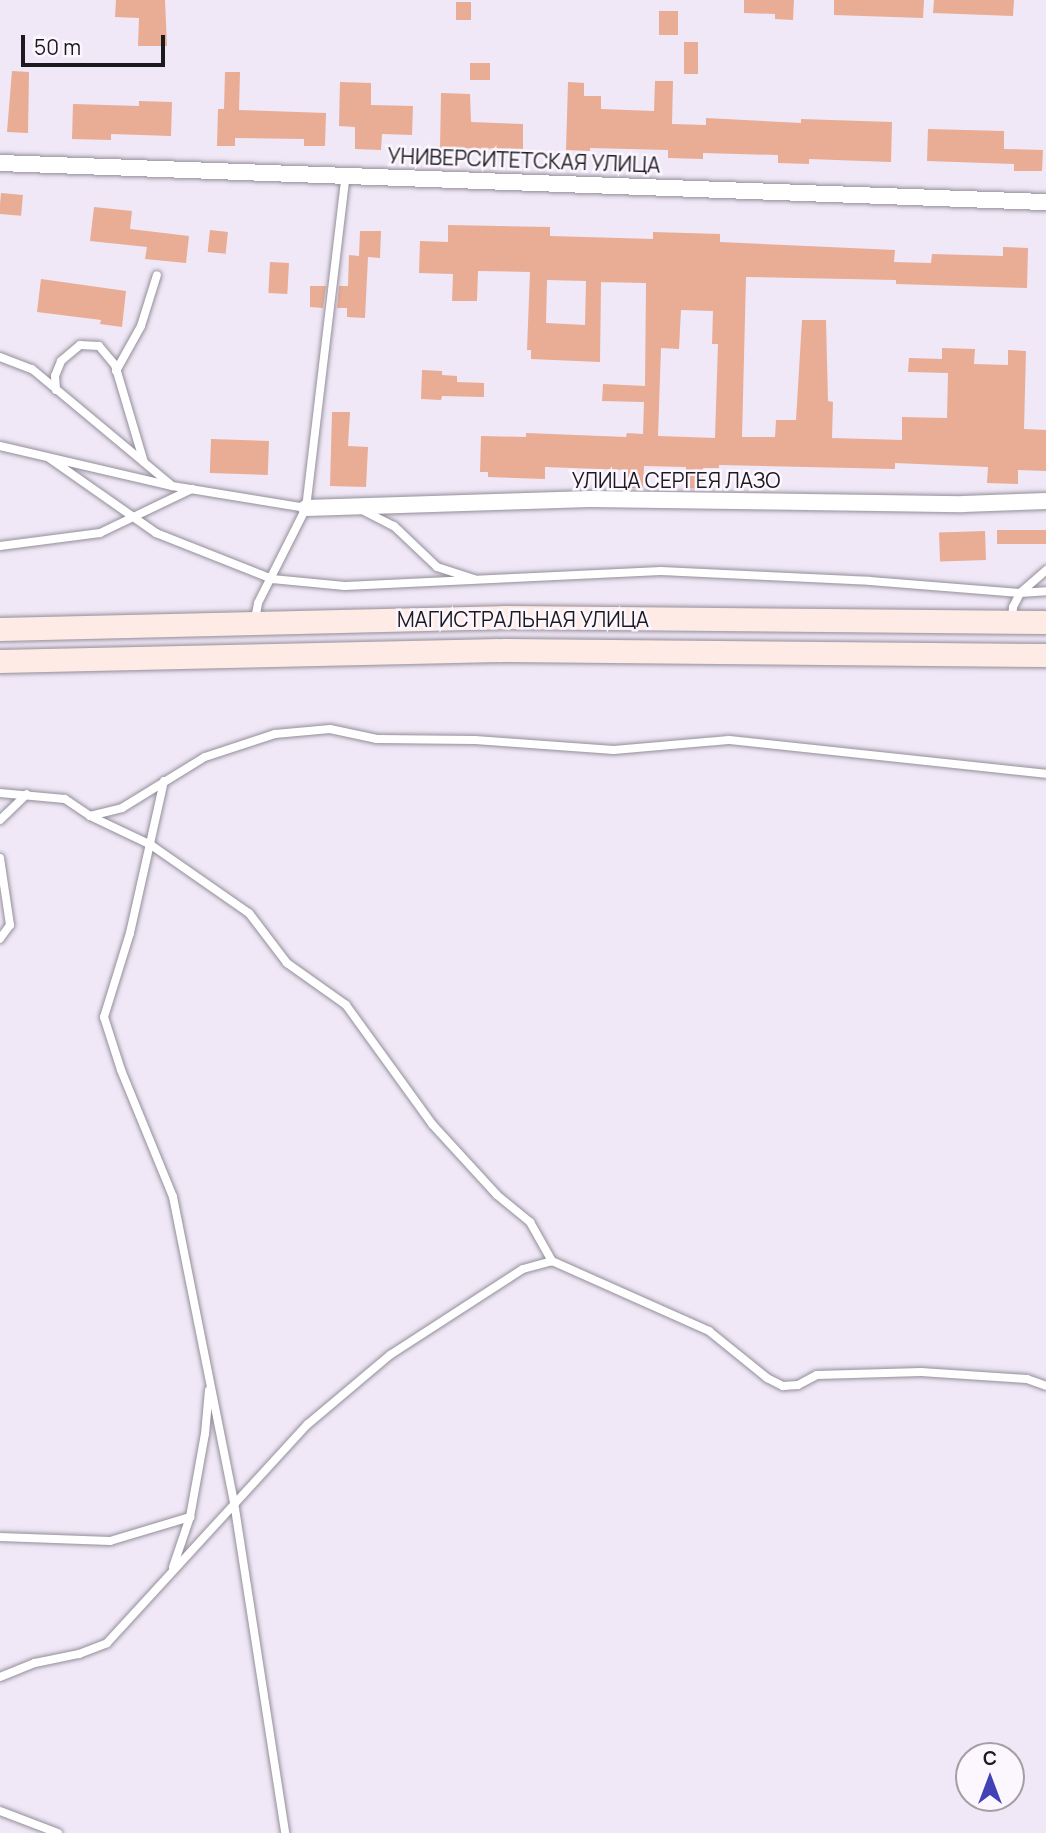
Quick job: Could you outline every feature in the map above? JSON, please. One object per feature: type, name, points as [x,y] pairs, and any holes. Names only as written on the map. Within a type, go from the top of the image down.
[{"type":"main road","name":"МАГИСТРАЛЬНАЯ УЛИЦА","points":[[0,629],[506,617],[1046,622]]},
{"type":"main road","name":"МАГИСТРАЛЬНАЯ УЛИЦА","points":[[0,661],[505,650],[1046,655]]},
{"type":"street","name":"УНИВЕРСИТЕТСКАЯ УЛИЦА","points":[[0,163],[1046,202]]},
{"type":"street","name":"УЛИЦА СЕРГЕЯ ЛАЗО","points":[[306,508],[590,499],[963,504],[1046,501]]},
{"type":"lane","points":[[255,623],[258,603],[306,508],[346,174]]},
{"type":"lane","points":[[117,371],[141,326],[157,275]]},
{"type":"lane","points":[[56,390],[55,376],[61,361],[80,345],[99,346],[117,371],[144,462]]},
{"type":"lane","points":[[0,357],[32,369],[172,486]]},
{"type":"lane","points":[[0,446],[172,486],[306,508]]},
{"type":"lane","points":[[49,458],[156,533],[272,579],[345,586],[480,582],[661,571],[870,581],[1020,593],[1046,591]]},
{"type":"lane","points":[[0,546],[100,533],[192,489]]},
{"type":"lane","points":[[354,507],[394,526],[437,567],[480,582]]},
{"type":"lane","points":[[1012,622],[1013,607],[1020,593],[1046,570]]},
{"type":"lane","points":[[90,816],[122,807],[205,757],[275,734],[330,729],[377,739],[475,740],[614,750],[729,740],[1046,774]]},
{"type":"lane","points":[[164,781],[130,933],[104,1017],[121,1070],[173,1197],[234,1502],[285,1833]]},
{"type":"lane","points":[[0,793],[65,799],[90,816],[151,845],[249,913],[288,963],[346,1004],[432,1124],[497,1195],[530,1222],[552,1261],[709,1331],[767,1378],[783,1386],[798,1385],[817,1375],[921,1372],[1027,1379],[1046,1386]]},
{"type":"lane","points":[[0,820],[27,794]]},
{"type":"lane","points":[[0,858],[10,925],[0,939]]},
{"type":"lane","points":[[0,1677],[35,1663],[79,1654],[107,1643],[307,1424],[390,1356],[523,1269],[552,1261]]},
{"type":"lane","points":[[172,1570],[190,1517],[205,1434],[210,1379]]},
{"type":"lane","points":[[0,1537],[110,1541],[190,1517]]},
{"type":"lane","points":[[0,1811],[58,1833]]},
{"type":"building","points":[[116,0],[165,0],[167,46],[138,46],[139,18],[115,17]]},
{"type":"building","points":[[744,0],[794,0],[793,20],[775,19],[775,14],[744,13]]},
{"type":"building","points":[[834,0],[924,0],[923,18],[834,15]]},
{"type":"building","points":[[934,0],[1014,0],[1013,16],[933,13]]},
{"type":"building","points":[[456,2],[471,2],[471,20],[456,20]]},
{"type":"building","points":[[659,11],[678,11],[678,35],[659,35]]},
{"type":"building","points":[[684,42],[698,42],[698,74],[684,74]]},
{"type":"building","points":[[470,63],[490,63],[490,80],[470,80]]},
{"type":"building","points":[[12,71],[29,72],[28,133],[7,132]]},
{"type":"building","points":[[225,72],[240,72],[239,110],[326,113],[325,146],[304,146],[304,139],[235,138],[235,146],[217,146],[218,109],[224,109]]},
{"type":"building","points":[[655,81],[673,81],[672,124],[706,125],[706,118],[801,123],[801,119],[892,122],[891,162],[809,159],[809,164],[778,163],[778,155],[703,153],[703,159],[668,158],[668,150],[566,150],[568,82],[584,83],[584,96],[601,96],[601,109],[654,111]]},
{"type":"building","points":[[340,82],[371,83],[371,105],[413,106],[412,135],[382,134],[381,150],[355,149],[355,127],[339,126]]},
{"type":"building","points":[[441,93],[470,94],[471,122],[523,124],[523,149],[440,148]]},
{"type":"building","points":[[139,101],[172,102],[171,136],[111,134],[111,140],[72,139],[73,104],[139,106]]},
{"type":"building","points":[[928,129],[1004,131],[1004,149],[1043,150],[1042,171],[1014,171],[1014,164],[927,161]]},
{"type":"building","points":[[1,193],[23,195],[21,216],[0,214]]},
{"type":"building","points":[[94,207],[132,211],[130,229],[189,236],[186,263],[145,259],[147,247],[90,241]]},
{"type":"building","points":[[448,225],[550,227],[550,236],[653,239],[653,232],[720,234],[720,242],[895,250],[894,262],[931,263],[932,254],[1003,256],[1003,247],[1028,248],[1027,288],[896,284],[896,280],[746,277],[742,437],[775,437],[776,420],[796,420],[802,320],[826,320],[828,401],[833,402],[832,438],[902,440],[902,417],[947,418],[948,373],[908,372],[909,358],[942,359],[942,348],[975,349],[974,364],[1008,365],[1008,350],[1026,351],[1024,429],[1046,430],[1046,471],[1018,470],[1018,484],[987,483],[988,467],[895,463],[895,469],[719,465],[719,468],[703,468],[703,489],[686,488],[686,467],[644,466],[643,488],[625,488],[626,470],[545,467],[545,479],[488,477],[488,472],[480,472],[481,436],[526,437],[526,433],[626,437],[627,433],[643,434],[644,402],[602,401],[603,384],[645,386],[646,283],[601,282],[600,362],[531,359],[531,350],[527,350],[530,272],[478,271],[477,301],[452,301],[453,274],[419,273],[420,241],[448,242]],"holes":[[[547,280],[586,281],[585,325],[546,323]],[[681,310],[713,311],[712,344],[718,344],[715,438],[658,436],[661,348],[679,349]]]},
{"type":"building","points":[[210,230],[228,232],[226,254],[208,252]]},
{"type":"building","points":[[360,231],[381,231],[380,258],[368,257],[365,318],[347,317],[347,308],[337,308],[339,286],[348,286],[349,255],[359,256]]},
{"type":"building","points":[[270,262],[289,263],[287,294],[268,293]]},
{"type":"building","points":[[41,279],[126,291],[122,327],[100,324],[101,320],[37,312]]},
{"type":"building","points":[[310,286],[326,286],[323,308],[310,307]]},
{"type":"building","points":[[422,370],[442,371],[442,375],[457,376],[457,382],[484,383],[484,397],[442,396],[441,400],[421,399]]},
{"type":"building","points":[[332,412],[350,412],[348,446],[368,447],[366,487],[330,486]]},
{"type":"building","points":[[211,439],[269,441],[268,475],[210,473]]},
{"type":"building","points":[[997,530],[1046,530],[1046,544],[997,544]]},
{"type":"building","points":[[985,531],[986,560],[940,562],[939,533]]}]
